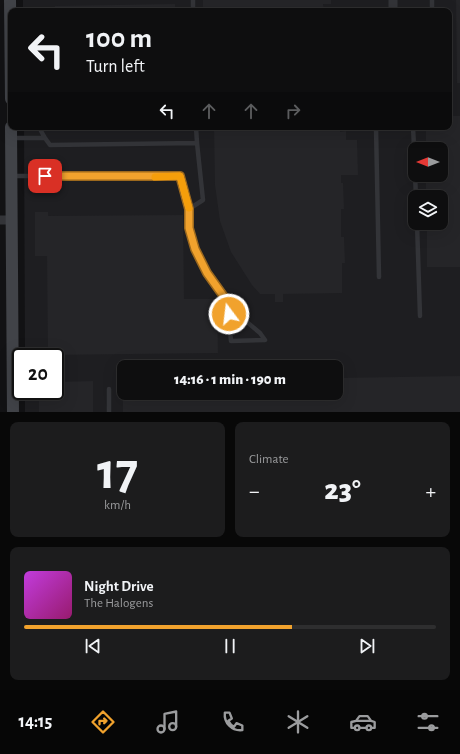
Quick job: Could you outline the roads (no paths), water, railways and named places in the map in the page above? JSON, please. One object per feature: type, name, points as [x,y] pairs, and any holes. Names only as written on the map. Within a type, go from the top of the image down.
[{"type":"main road","points":[[11,133],[11,176],[6,220],[13,412]]},
{"type":"lane","points":[[41,130],[50,145],[197,143]]},
{"type":"lane","points":[[189,209],[203,200],[196,130]]},
{"type":"lane","points":[[376,130],[378,276]]},
{"type":"lane","points":[[412,130],[413,142]]},
{"type":"lane","points":[[11,133],[45,138]]},
{"type":"lane","points":[[11,176],[180,176],[189,209],[189,228],[195,249],[207,273],[235,312],[260,333],[265,340],[231,341],[227,301]]},
{"type":"lane","points":[[417,230],[420,316]]},
{"type":"lane","points":[[109,389],[109,412]]}]
